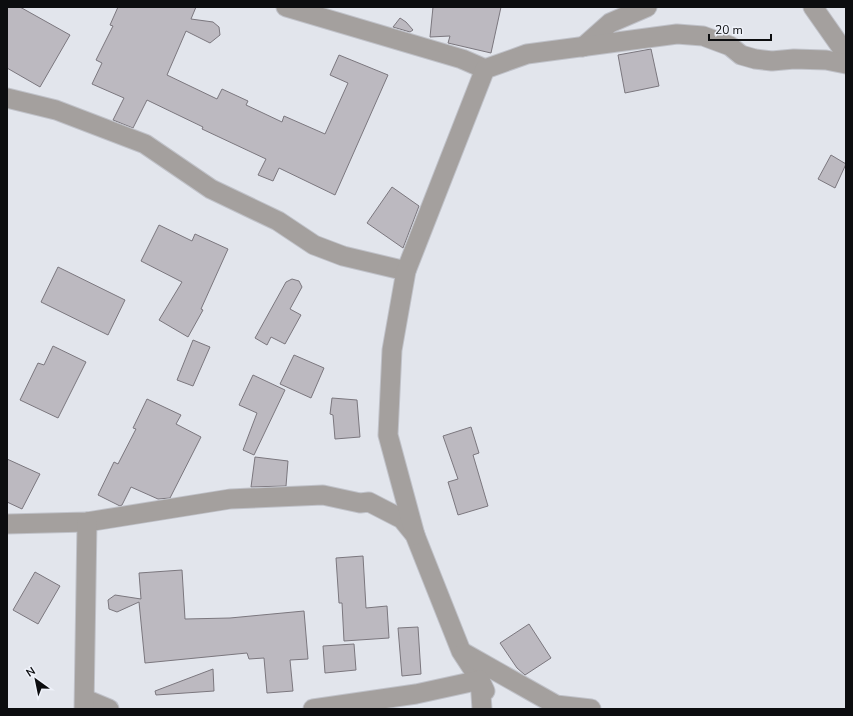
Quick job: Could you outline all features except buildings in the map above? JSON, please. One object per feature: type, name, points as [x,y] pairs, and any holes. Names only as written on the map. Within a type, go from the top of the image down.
[{"type":"street","points":[[286,7],[462,59],[484,69],[527,54],[677,34],[703,36],[730,46],[741,55],[755,59],[772,61],[794,58],[826,60],[846,64]]},
{"type":"street","points":[[583,46],[612,15],[647,7]]},
{"type":"street","points":[[813,7],[846,54]]},
{"type":"street","points":[[484,69],[406,271],[392,350],[388,435],[415,534],[461,651],[480,680],[493,709]]},
{"type":"street","points":[[7,98],[56,110],[145,144],[211,189],[278,221],[314,245],[343,256],[406,271]]},
{"type":"street","points":[[7,524],[87,522],[230,499],[323,495],[360,503],[368,502],[402,519],[415,534]]},
{"type":"street","points":[[87,522],[85,704],[109,709]]},
{"type":"street","points":[[461,651],[556,705],[591,709]]},
{"type":"street","points":[[313,709],[416,694],[480,680]]},
{"type":"street","points":[[480,680],[482,709]]}]
